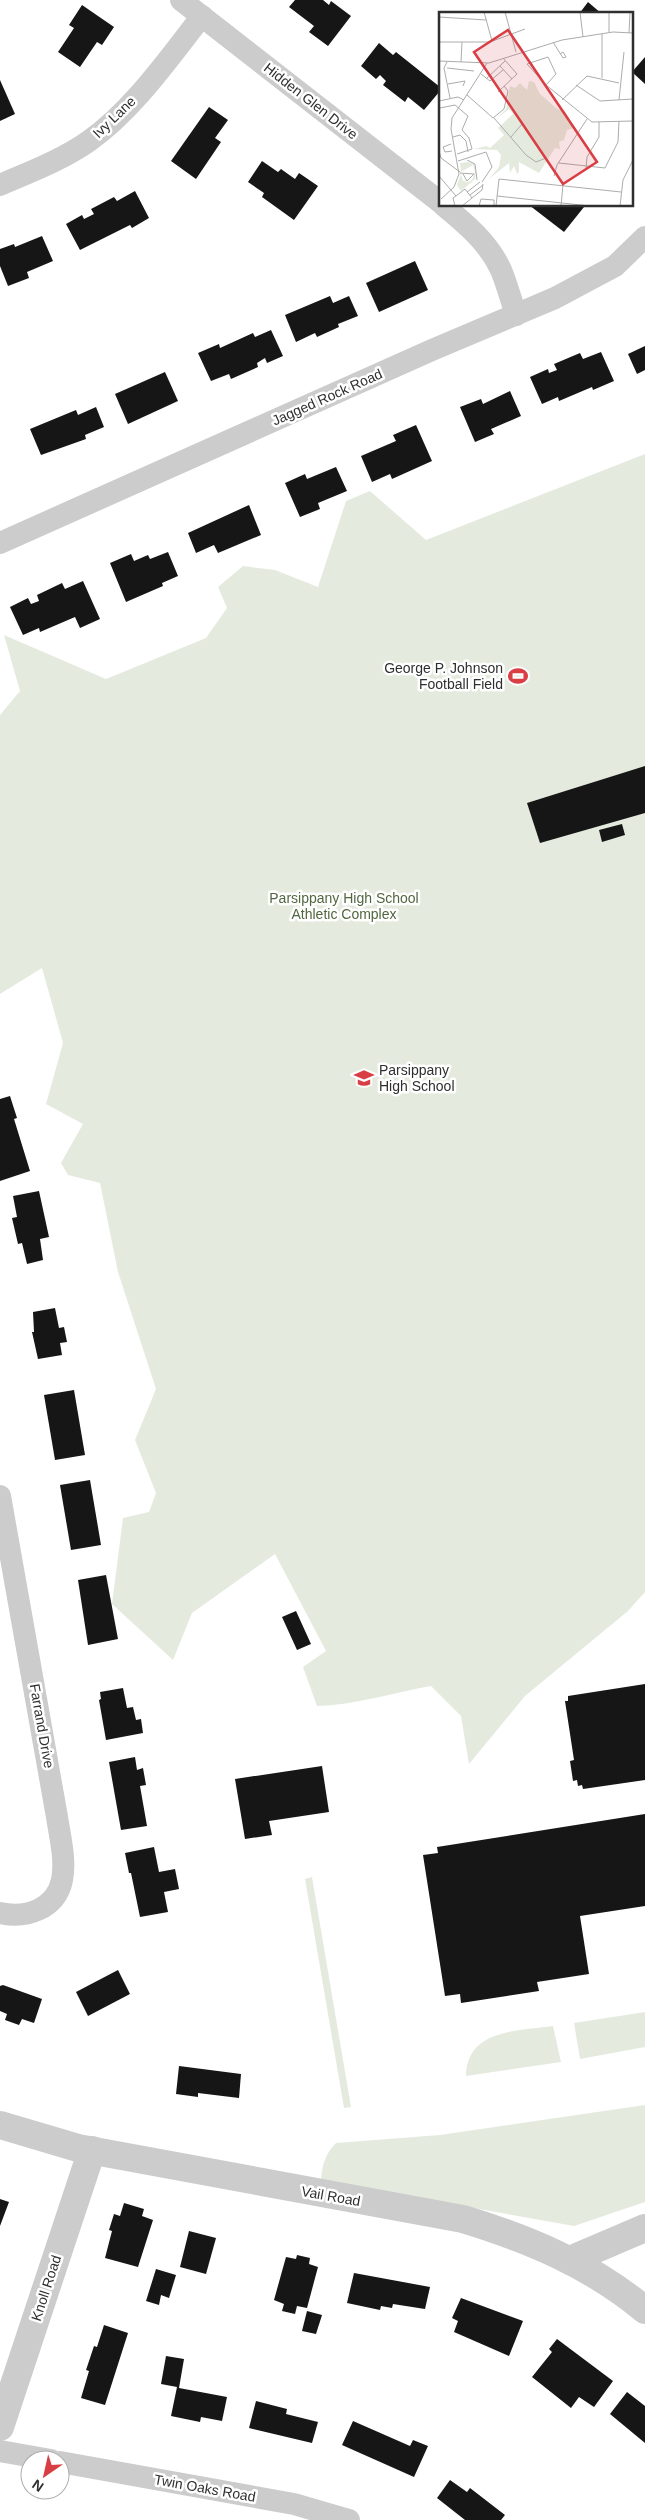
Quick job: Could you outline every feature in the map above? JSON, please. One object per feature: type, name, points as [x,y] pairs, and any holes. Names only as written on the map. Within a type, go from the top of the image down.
[{"type":"street","name":"Hidden Glen Drive","points":[[181,0],[439,201]]},
{"type":"street","name":"Ivy Lane","points":[[0,185],[62,158],[108,126],[156,75],[202,16]]},
{"type":"street","points":[[445,206],[466,224],[485,245],[500,268],[516,315]]},
{"type":"street","name":"Jagged Rock Road","points":[[0,542],[555,298],[615,266],[645,237]]},
{"type":"street","name":"Farrand Drive","points":[[0,1496],[57,1817],[63,1867],[62,1881],[56,1893],[47,1904],[36,1912],[22,1916],[0,1913]]},
{"type":"street","name":"Vail Road","points":[[0,2125],[92,2150],[463,2219],[510,2233],[570,2260],[611,2284],[645,2310]]},
{"type":"street","name":"Knoll Road","points":[[0,2427],[92,2150]]},
{"type":"street","points":[[570,2260],[645,2228]]},
{"type":"street","points":[[0,2451],[20,2455]]},
{"type":"street","name":"Twin Oaks Road","points":[[70,2464],[316,2515],[349,2520]]},
{"type":"green space","name":"Parsippany High School Athletic Complex","points":[[645,454],[645,1592],[628,1611],[525,1696],[469,1764],[461,1716],[431,1686],[359,1701],[317,1706],[303,1667],[326,1651],[275,1554],[192,1613],[173,1660],[112,1604],[123,1518],[149,1512],[156,1493],[135,1440],[156,1389],[118,1272],[100,1183],[68,1175],[61,1163],[83,1124],[46,1104],[63,1043],[42,968],[0,994],[0,715],[20,691],[4,635],[106,679],[206,638],[227,608],[218,587],[243,566],[275,570],[318,587],[346,501],[370,491],[426,540]]},
{"type":"green space","points":[[312,1877],[351,2107],[344,2108],[305,1879]]},
{"type":"green space","points":[[645,2012],[645,2047],[580,2059],[574,2023]]},
{"type":"green space","points":[[553,2026],[561,2062],[466,2076],[469,2061],[475,2049],[485,2041],[497,2035],[510,2032]]},
{"type":"green space","points":[[645,2105],[645,2202],[574,2226],[321,2181],[325,2160],[329,2151],[336,2143],[440,2135]]},
{"type":"building","points":[[295,0],[323,0],[329,5],[331,1],[351,16],[328,46],[309,32],[314,26],[289,7]]},
{"type":"building","points":[[588,2],[600,12],[580,12]]},
{"type":"building","points":[[82,5],[114,27],[102,45],[97,42],[80,67],[58,52],[74,28],[69,25]]},
{"type":"building","points":[[379,43],[393,55],[396,52],[439,86],[439,92],[424,110],[408,97],[405,102],[383,85],[386,81],[380,75],[376,79],[361,66]]},
{"type":"building","points":[[645,57],[645,84],[632,72]]},
{"type":"building","points":[[0,80],[15,114],[0,121]]},
{"type":"building","points":[[209,107],[228,120],[215,138],[221,142],[196,179],[171,161]]},
{"type":"building","points":[[262,161],[278,172],[281,169],[295,179],[299,173],[318,186],[294,220],[262,197],[264,193],[248,182]]},
{"type":"building","points":[[135,191],[149,218],[132,228],[130,225],[80,250],[66,224],[82,215],[84,219],[94,214],[91,209],[114,197],[117,201]]},
{"type":"building","points":[[530,206],[583,206],[564,232]]},
{"type":"building","points":[[42,236],[53,261],[27,272],[29,278],[8,286],[0,266],[0,249],[14,244],[15,247]]},
{"type":"building","points":[[415,261],[428,290],[379,312],[366,283]]},
{"type":"building","points":[[330,296],[333,303],[349,296],[358,316],[338,324],[339,327],[317,337],[315,333],[296,342],[285,315]]},
{"type":"building","points":[[271,330],[283,356],[267,363],[265,358],[257,363],[258,367],[231,379],[229,374],[211,381],[198,353],[219,344],[220,348],[253,333],[255,337]]},
{"type":"building","points":[[645,346],[645,370],[637,374],[628,354]]},
{"type":"building","points":[[601,352],[614,381],[593,390],[592,387],[559,401],[558,397],[542,404],[530,377],[548,369],[549,373],[557,370],[554,364],[580,353],[583,359]]},
{"type":"building","points":[[165,372],[178,401],[128,424],[115,394]]},
{"type":"building","points":[[510,391],[521,416],[491,429],[494,434],[475,442],[460,407],[481,399],[483,404]]},
{"type":"building","points":[[96,407],[104,427],[85,435],[86,439],[41,455],[30,429],[76,410],[78,415]]},
{"type":"building","points":[[416,425],[432,461],[392,479],[390,474],[372,482],[361,456],[396,441],[393,435]]},
{"type":"building","points":[[336,467],[347,491],[318,503],[320,509],[300,517],[285,483],[305,474],[307,479]]},
{"type":"building","points":[[249,505],[261,535],[218,553],[214,545],[196,553],[188,533]]},
{"type":"building","points":[[168,552],[178,576],[162,583],[163,586],[126,602],[110,563],[131,554],[134,561],[148,555],[150,559]]},
{"type":"building","points":[[83,581],[100,619],[80,628],[75,617],[40,632],[39,628],[23,635],[10,607],[28,598],[31,604],[39,601],[37,595],[62,583],[65,589]]},
{"type":"building","points":[[645,766],[645,813],[540,843],[527,803]]},
{"type":"building","points":[[622,824],[625,835],[602,842],[599,830]]},
{"type":"building","points":[[10,1096],[17,1118],[14,1119],[30,1171],[0,1181],[0,1099]]},
{"type":"building","points":[[39,1191],[49,1237],[40,1239],[43,1260],[27,1264],[22,1243],[18,1244],[12,1218],[17,1217],[13,1196]]},
{"type":"building","points":[[55,1308],[59,1328],[64,1327],[67,1342],[60,1343],[62,1355],[38,1359],[32,1332],[34,1332],[33,1312]]},
{"type":"building","points":[[74,1390],[85,1455],[55,1460],[44,1395]]},
{"type":"building","points":[[90,1480],[101,1545],[71,1550],[60,1485]]},
{"type":"building","points":[[106,1575],[118,1639],[88,1645],[78,1580]]},
{"type":"building","points":[[296,1611],[311,1644],[297,1650],[282,1617]]},
{"type":"building","points":[[645,1684],[645,1780],[583,1789],[582,1785],[578,1786],[577,1780],[573,1781],[570,1761],[574,1760],[565,1701],[568,1701],[568,1696]]},
{"type":"building","points":[[123,1688],[127,1708],[133,1707],[136,1720],[141,1719],[143,1733],[106,1740],[99,1700],[101,1699],[100,1692]]},
{"type":"building","points":[[135,1757],[137,1770],[143,1768],[146,1785],[140,1786],[147,1826],[121,1830],[109,1762]]},
{"type":"building","points":[[322,1766],[329,1812],[269,1821],[272,1835],[245,1839],[235,1779]]},
{"type":"building","points":[[645,1814],[645,1906],[580,1916],[589,1974],[537,1982],[539,1991],[461,2003],[460,1994],[445,1996],[423,1855],[438,1853],[437,1847]]},
{"type":"building","points":[[154,1847],[159,1872],[175,1869],[179,1889],[164,1892],[168,1912],[140,1917],[125,1853]]},
{"type":"building","points":[[118,1970],[130,1994],[88,2016],[76,1992]]},
{"type":"building","points":[[3,1985],[42,1999],[34,2023],[22,2019],[19,2025],[5,2020],[7,2014],[0,2011],[0,1986]]},
{"type":"building","points":[[179,2066],[241,2074],[239,2098],[198,2093],[198,2097],[176,2094]]},
{"type":"building","points":[[0,2199],[9,2202],[0,2226]]},
{"type":"building","points":[[124,2203],[144,2209],[142,2216],[153,2220],[138,2267],[105,2258],[112,2231],[109,2230],[114,2214],[120,2216]]},
{"type":"building","points":[[189,2231],[216,2238],[206,2274],[180,2267]]},
{"type":"building","points":[[297,2255],[310,2258],[309,2264],[318,2267],[307,2308],[297,2306],[295,2314],[282,2311],[284,2304],[274,2300],[286,2257],[296,2259]]},
{"type":"building","points":[[156,2269],[176,2275],[169,2298],[161,2295],[159,2305],[146,2301]]},
{"type":"building","points":[[354,2273],[430,2287],[425,2309],[393,2304],[392,2308],[381,2306],[380,2310],[347,2303]]},
{"type":"building","points":[[461,2298],[523,2321],[509,2356],[454,2332],[458,2321],[452,2318]]},
{"type":"building","points":[[307,2311],[322,2315],[316,2334],[302,2331]]},
{"type":"building","points":[[104,2325],[128,2333],[105,2405],[81,2398],[89,2371],[86,2370],[94,2346],[97,2347]]},
{"type":"building","points":[[557,2339],[613,2381],[594,2407],[579,2397],[571,2408],[532,2377],[552,2352],[549,2349]]},
{"type":"building","points":[[166,2356],[184,2359],[179,2388],[227,2397],[222,2421],[201,2417],[200,2422],[171,2416],[177,2387],[161,2384]]},
{"type":"building","points":[[627,2392],[645,2406],[645,2443],[610,2414]]},
{"type":"building","points":[[256,2401],[287,2409],[286,2414],[318,2422],[312,2443],[249,2428]]},
{"type":"building","points":[[353,2421],[410,2446],[413,2440],[428,2446],[414,2477],[342,2445]]},
{"type":"building","points":[[450,2480],[467,2492],[470,2488],[505,2515],[501,2520],[465,2520],[437,2498]]},
{"type":"place","name":"George P. Johnson Football Field","points":[[518,676]]},
{"type":"place","name":"Parsippany High School","points":[[364,1078]]}]
